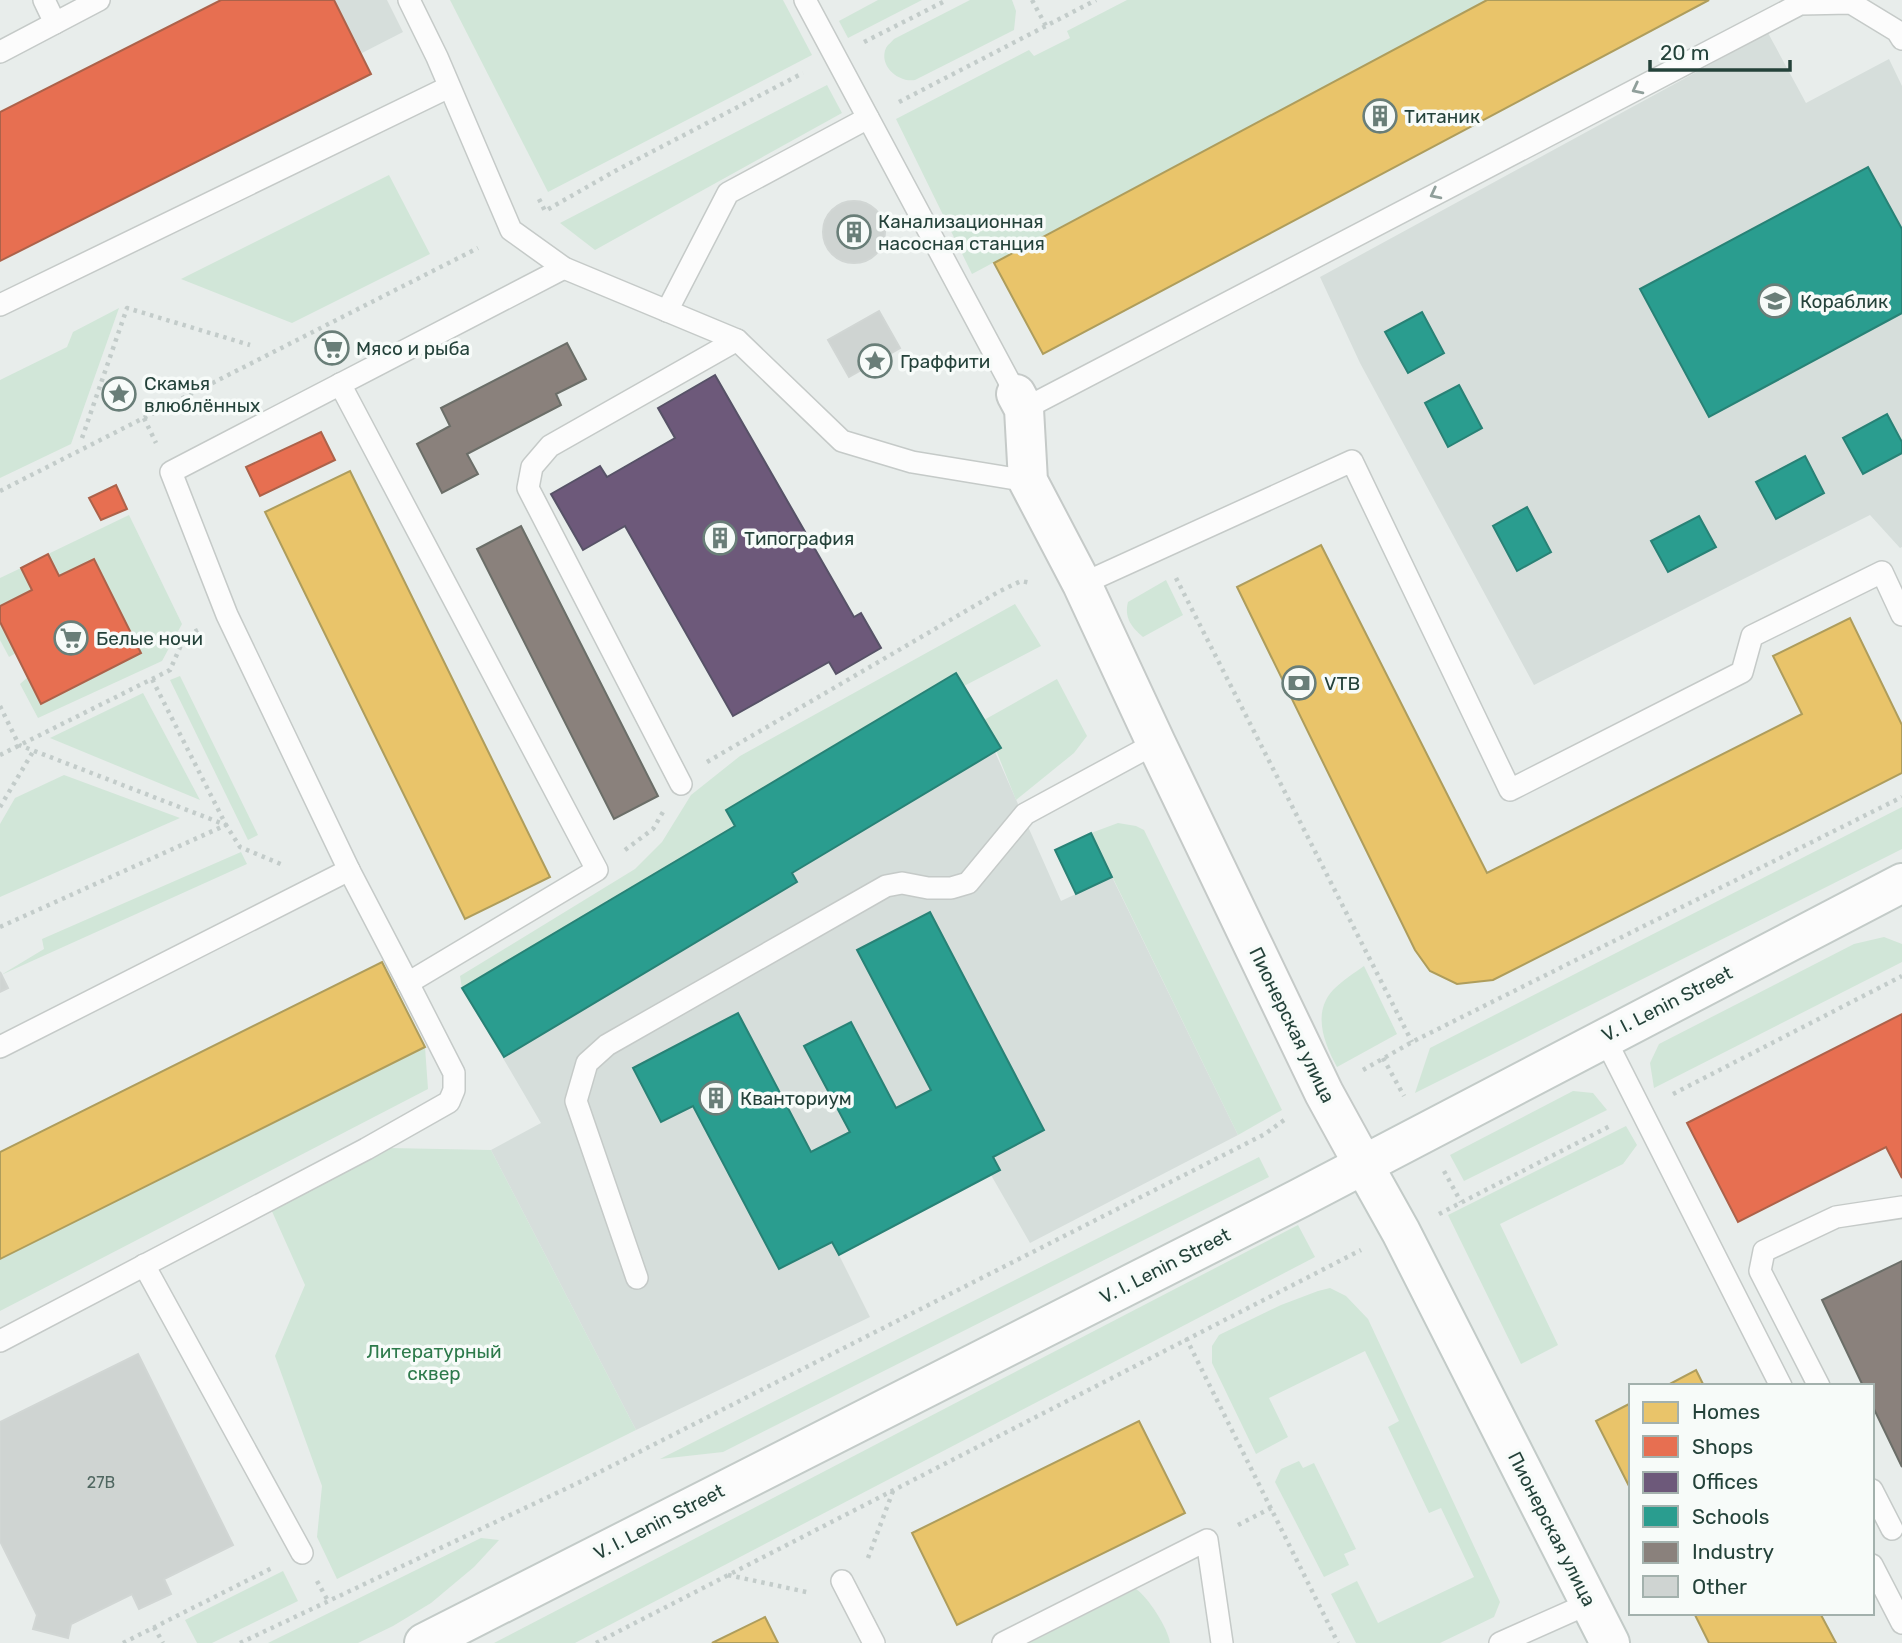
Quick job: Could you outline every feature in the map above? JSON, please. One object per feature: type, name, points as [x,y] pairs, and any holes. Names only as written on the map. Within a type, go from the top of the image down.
[{"type":"main road","name":"Пионерская улица","points":[[1020,401],[1028,481],[1082,584],[1324,1093],[1401,1232],[1610,1643]]},
{"type":"main road","name":"V. I. Lenin Street","points":[[424,1643],[1300,1198],[1902,883]]},
{"type":"lane","points":[[44,0],[55,23]]},
{"type":"lane","points":[[0,51],[99,0]]},
{"type":"lane","points":[[409,0],[512,230],[564,268],[737,340],[842,441],[912,462],[1028,481]]},
{"type":"lane","points":[[805,0],[1020,401],[1306,260],[1800,4],[1851,3],[1900,33]]},
{"type":"lane","points":[[0,305],[449,87]]},
{"type":"lane","points":[[667,311],[728,193],[868,118]]},
{"type":"lane","points":[[0,1341],[366,1149],[449,1102],[454,1090],[454,1073],[349,870],[227,615],[171,472],[564,268]]},
{"type":"lane","points":[[681,784],[528,488],[532,467],[551,446],[737,340]]},
{"type":"lane","points":[[340,384],[597,870],[408,983]]},
{"type":"lane","points":[[1082,584],[1352,461],[1510,790],[1742,673],[1752,636],[1882,572],[1902,615]]},
{"type":"lane","points":[[637,1278],[576,1101],[587,1063],[607,1045],[886,886],[902,883],[928,888],[951,888],[968,883],[1026,814],[1156,743]]},
{"type":"lane","points":[[0,1047],[349,870]]},
{"type":"lane","points":[[1604,1037],[1780,1384]]},
{"type":"lane","points":[[1818,1384],[1760,1271],[1765,1251],[1836,1217],[1902,1206]]},
{"type":"lane","points":[[144,1265],[302,1553]]},
{"type":"lane","points":[[1730,1286],[1760,1271]]},
{"type":"lane","points":[[1874,1494],[1892,1529]]},
{"type":"lane","points":[[1003,1643],[1207,1540],[1222,1643]]},
{"type":"lane","points":[[1874,1569],[1902,1623]]},
{"type":"lane","points":[[842,1581],[874,1643]]},
{"type":"lane","points":[[1500,1643],[1590,1603]]},
{"type":"path","points":[[545,211],[615,171],[947,0]]},
{"type":"path","points":[[1032,0],[1046,26]]},
{"type":"path","points":[[868,118],[1096,0]]},
{"type":"path","points":[[0,491],[478,248]]},
{"type":"path","points":[[82,438],[127,308],[250,345]]},
{"type":"path","points":[[1161,548],[1412,1042]]},
{"type":"path","points":[[597,870],[653,829],[675,789],[703,765],[1000,591],[1021,581],[1032,583]]},
{"type":"path","points":[[0,755],[170,670],[185,636],[227,615]]},
{"type":"path","points":[[152,678],[226,825],[240,847],[326,884]]},
{"type":"path","points":[[0,706],[19,745],[226,825]]},
{"type":"path","points":[[0,807],[34,750]]},
{"type":"path","points":[[1407,1100],[1383,1058],[1902,797]]},
{"type":"path","points":[[0,928],[226,825]]},
{"type":"path","points":[[240,1643],[582,1481],[1265,1134]]},
{"type":"path","points":[[1442,1167],[1461,1202]]},
{"type":"path","points":[[596,1643],[1368,1247]]},
{"type":"path","points":[[1186,1338],[1338,1643]]},
{"type":"path","points":[[728,1575],[853,1602],[893,1490]]},
{"type":"path","points":[[123,1643],[302,1553],[328,1601]]},
{"type":"path","points":[[154,1627],[163,1643]]},
{"type":"shaded area","points":[[334,0],[387,0],[403,32],[362,53]]},
{"type":"shaded area","points":[[1768,33],[1806,103],[1889,59],[1902,86],[1902,547],[1900,548],[1870,515],[1534,685],[1360,363],[1320,277]]},
{"type":"shaded area","points":[[956,673],[1001,748],[995,752],[1061,901],[1112,877],[1238,1135],[1030,1243],[991,1175],[839,1255],[870,1317],[636,1430],[491,1150],[541,1123],[462,988],[734,826],[726,810]]},
{"type":"green space","points":[[450,0],[783,0],[812,55],[548,192]]},
{"type":"green space","points":[[878,0],[922,0],[848,38],[839,21]]},
{"type":"green space","points":[[970,0],[1012,0],[1016,11],[1014,30],[915,80],[903,79],[891,72],[884,55],[894,39]]},
{"type":"green space","points":[[1127,0],[1487,0],[972,274],[896,119],[1029,50],[1034,56],[1070,38],[1067,31]]},
{"type":"green space","points":[[827,85],[842,113],[595,250],[560,223]]},
{"type":"green space","points":[[389,175],[430,254],[292,323],[181,279]]},
{"type":"green space","points":[[119,308],[71,444],[0,478],[0,380],[67,347],[73,332]]},
{"type":"green space","points":[[129,515],[182,624],[162,661],[38,718],[20,684],[28,677],[41,703],[141,653],[94,559],[59,576],[48,554]]},
{"type":"green space","points":[[21,568],[32,590],[0,606],[0,578]]},
{"type":"green space","points":[[1166,580],[1183,615],[1143,637],[1130,621],[1128,602]]},
{"type":"green space","points":[[1015,604],[1041,646],[964,686],[955,673],[726,810],[735,826],[462,988],[460,976],[635,869],[662,842],[691,795],[740,756]]},
{"type":"green space","points":[[0,622],[16,653],[9,657],[0,640]]},
{"type":"green space","points":[[180,676],[258,835],[248,840],[170,680]]},
{"type":"green space","points":[[1057,679],[1087,736],[1074,753],[1016,800],[984,720]]},
{"type":"green space","points":[[143,693],[200,800],[50,738]]},
{"type":"green space","points":[[64,775],[180,818],[0,897],[0,824],[15,798]]},
{"type":"green space","points":[[1902,807],[1902,849],[1415,1093],[1430,1048]]},
{"type":"green space","points":[[1118,823],[1144,830],[1282,1110],[1238,1135],[1091,833]]},
{"type":"green space","points":[[241,852],[247,864],[1,975],[44,949],[42,939]]},
{"type":"green space","points":[[1884,937],[1902,944],[1902,962],[1654,1088],[1650,1063],[1659,1044],[1854,944]]},
{"type":"green space","points":[[1364,966],[1397,1034],[1337,1067],[1324,1038],[1323,1008],[1333,990]]},
{"type":"green space","points":[[425,1047],[428,1089],[0,1311],[0,1259]]},
{"type":"green space","points":[[1573,1091],[1593,1093],[1607,1110],[1464,1181],[1450,1155]]},
{"type":"green space","points":[[1626,1126],[1637,1145],[1623,1164],[1500,1224],[1558,1345],[1521,1364],[1448,1215]]},
{"type":"green space","name":"Литературный сквер","points":[[389,1148],[491,1150],[636,1430],[337,1579],[317,1537],[322,1486],[275,1356],[305,1285],[270,1207]]},
{"type":"green space","points":[[1259,1157],[1269,1177],[723,1452],[660,1459]]},
{"type":"green space","points":[[1298,1225],[1315,1257],[575,1643],[494,1643]]},
{"type":"green space","points":[[1330,1288],[1346,1296],[1368,1319],[1500,1602],[1494,1617],[1440,1643],[1356,1643],[1331,1594],[1357,1581],[1378,1623],[1474,1577],[1441,1508],[1429,1513],[1388,1427],[1399,1421],[1365,1351],[1269,1398],[1288,1437],[1256,1454],[1212,1363],[1212,1346],[1219,1335],[1281,1305]]},
{"type":"green space","points":[[1299,1461],[1303,1468],[1314,1463],[1356,1549],[1344,1554],[1349,1565],[1324,1577],[1275,1482],[1281,1469]]},
{"type":"green space","points":[[481,1538],[499,1540],[474,1567],[431,1603],[393,1626],[358,1643],[268,1643]]},
{"type":"green space","points":[[283,1571],[298,1601],[212,1643],[197,1643],[185,1620]]},
{"type":"green space","points":[[1136,1589],[1157,1613],[1170,1643],[1029,1643]]},
{"type":"building: Homes","name":"Титаник","points":[[1487,0],[1709,0],[1043,354],[994,263]]},
{"type":"building: Homes","points":[[350,471],[550,877],[465,919],[265,512]]},
{"type":"building: Homes","points":[[1321,545],[1487,873],[1802,714],[1773,656],[1850,618],[1902,725],[1902,773],[1493,980],[1457,984],[1430,971],[1415,950],[1237,587]]},
{"type":"building: Homes","points":[[382,962],[425,1047],[0,1259],[0,1152]]},
{"type":"building: Homes","points":[[1696,1370],[1703,1384],[1670,1384]]},
{"type":"building: Homes","points":[[1629,1404],[1629,1486],[1596,1421]]},
{"type":"building: Homes","points":[[1139,1421],[1185,1513],[957,1625],[912,1533]]},
{"type":"building: Homes","points":[[1695,1615],[1821,1615],[1836,1643],[1709,1643]]},
{"type":"building: Homes","points":[[765,1617],[778,1643],[712,1643]]},
{"type":"building: Shops","points":[[221,0],[334,0],[371,74],[0,261],[0,112]]},
{"type":"building: Shops","points":[[321,432],[335,460],[260,496],[246,467]]},
{"type":"building: Shops","points":[[116,485],[127,509],[101,520],[89,498]]},
{"type":"building: Shops","name":"Белые ночи","points":[[48,554],[59,576],[94,559],[141,653],[41,704],[0,622],[0,606],[32,590],[21,568]]},
{"type":"building: Shops","points":[[1902,1014],[1902,1178],[1886,1147],[1738,1222],[1687,1123]]},
{"type":"building: Offices","name":"Типография","points":[[715,375],[854,617],[861,613],[881,648],[836,674],[829,662],[733,716],[625,526],[583,550],[551,494],[600,466],[607,477],[675,438],[658,408]]},
{"type":"building: Schools","name":"Кораблик","points":[[1868,167],[1902,229],[1902,313],[1709,417],[1640,289]]},
{"type":"building: Schools","points":[[1422,312],[1444,353],[1408,373],[1385,332]]},
{"type":"building: Schools","points":[[1459,385],[1482,428],[1448,447],[1425,403]]},
{"type":"building: Schools","points":[[1887,414],[1902,442],[1902,453],[1863,474],[1843,438]]},
{"type":"building: Schools","points":[[1805,456],[1824,493],[1776,519],[1756,482]]},
{"type":"building: Schools","points":[[1527,507],[1551,552],[1517,571],[1493,526]]},
{"type":"building: Schools","points":[[1699,516],[1716,547],[1668,572],[1651,541]]},
{"type":"building: Schools","points":[[956,673],[1001,748],[792,873],[797,882],[504,1057],[462,988],[735,826],[726,810]]},
{"type":"building: Schools","points":[[1091,833],[1112,877],[1076,894],[1055,850]]},
{"type":"building: Schools","name":"Кванториум","points":[[930,912],[1044,1130],[993,1157],[1000,1170],[839,1255],[832,1242],[779,1269],[693,1106],[661,1122],[633,1068],[738,1013],[811,1152],[850,1132],[804,1046],[851,1022],[896,1108],[931,1090],[857,950]]},
{"type":"building: Industry","points":[[567,343],[586,379],[556,394],[561,405],[467,454],[478,474],[442,493],[417,444],[450,426],[441,408]]},
{"type":"building: Industry","points":[[521,526],[658,796],[614,819],[477,549]]},
{"type":"building: Industry","points":[[1902,1261],[1902,1467],[1874,1409],[1874,1384],[1862,1384],[1822,1300]]},
{"type":"building: Other","name":"Канализационная насосная станция","points":[[854,201],[876,210],[885,232],[876,254],[854,263],[832,254],[823,232],[832,210]]},
{"type":"building: Other","points":[[879,311],[900,348],[849,377],[828,340]]},
{"type":"building: Other","points":[[0,972],[8,988],[0,992]]},
{"type":"building: Other","points":[[138,1354],[233,1545],[164,1579],[171,1594],[139,1609],[132,1594],[71,1624],[68,1638],[33,1629],[37,1615],[0,1541],[0,1422]]},
{"type":"place","name":"Титаник","points":[[1380,116]]},
{"type":"place","name":"Канализационная насосная станция","points":[[854,232]]},
{"type":"place","name":"Кораблик","points":[[1775,301]]},
{"type":"place","name":"Мясо и рыба","points":[[332,348]]},
{"type":"place","name":"Граффити","points":[[875,361]]},
{"type":"place","name":"Скамья влюблённых","points":[[119,394]]},
{"type":"place","name":"Типография","points":[[720,538]]},
{"type":"place","name":"Белые ночи","points":[[71,638]]},
{"type":"place","name":"VTB","points":[[1299,683]]},
{"type":"place","name":"Кванториум","points":[[716,1098]]}]
